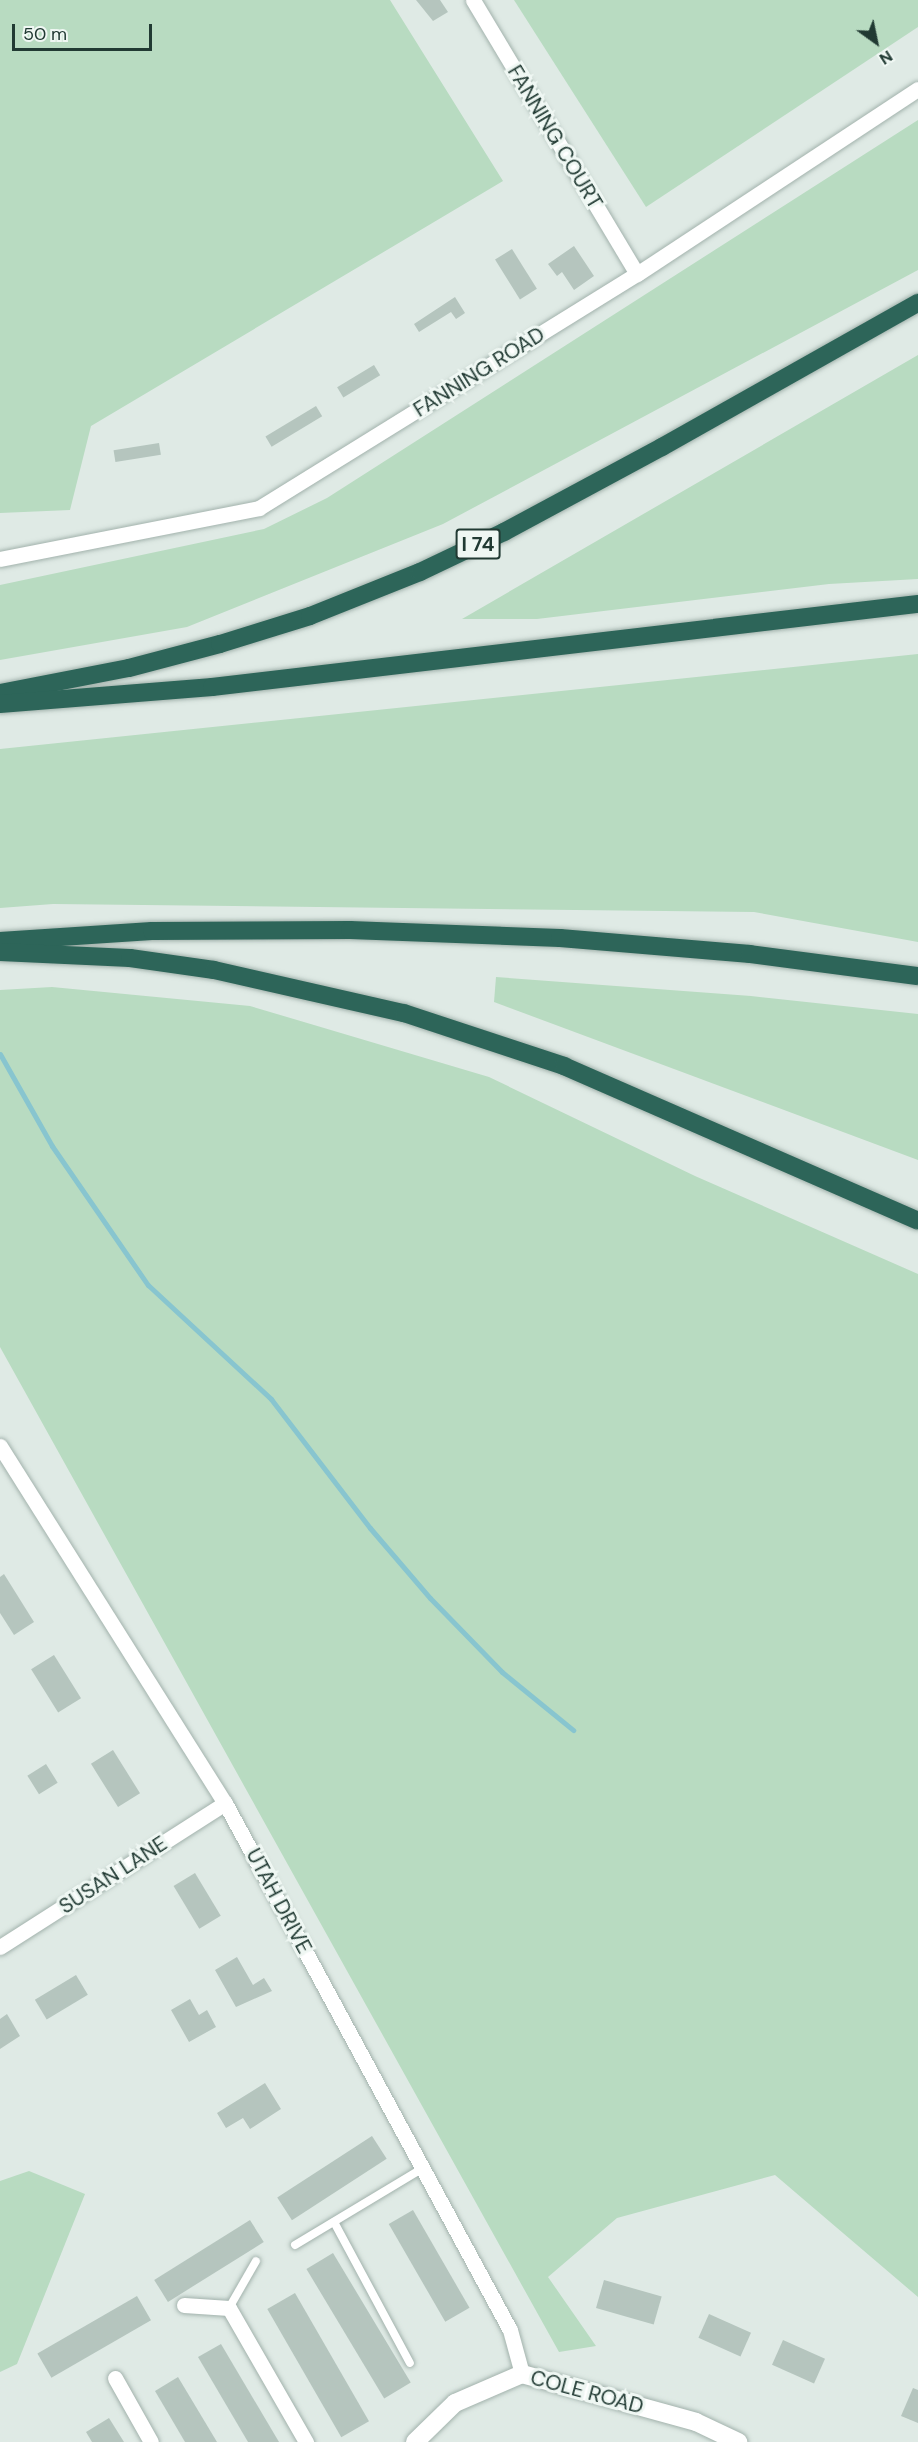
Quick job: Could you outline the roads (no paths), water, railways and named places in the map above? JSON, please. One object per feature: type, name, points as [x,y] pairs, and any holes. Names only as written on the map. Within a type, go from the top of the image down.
[{"type":"highway","name":"I 74","points":[[0,693],[129,668],[220,644],[310,616],[420,572],[630,464],[918,303]]},
{"type":"highway","points":[[0,704],[212,687],[918,604]]},
{"type":"highway","points":[[0,941],[152,931],[350,930],[513,936],[750,954],[918,976]]},
{"type":"highway","points":[[0,952],[130,958],[214,970],[404,1013],[564,1066],[918,1221]]},
{"type":"street","name":"FANNING COURT","points":[[473,0],[637,274]]},
{"type":"street","name":"FANNING ROAD","points":[[0,559],[259,508],[637,274],[918,89]]},
{"type":"street","name":"UTAH DRIVE","points":[[0,1446],[225,1803],[510,2330],[522,2374]]},
{"type":"street","name":"SUSAN LANE","points":[[0,1947],[225,1803]]},
{"type":"street","points":[[184,2305],[229,2308],[306,2442]]},
{"type":"street","name":"COLE ROAD","points":[[415,2442],[455,2403],[522,2374],[696,2422],[738,2442]]},
{"type":"street","points":[[115,2378],[151,2442]]},
{"type":"lane","points":[[295,2245],[423,2168]]},
{"type":"lane","points":[[334,2222],[410,2363]]},
{"type":"lane","points":[[229,2308],[256,2262]]},
{"type":"waterway","points":[[0,1054],[52,1146],[148,1285],[271,1399],[370,1528],[430,1598],[502,1672],[573,1730]]}]
